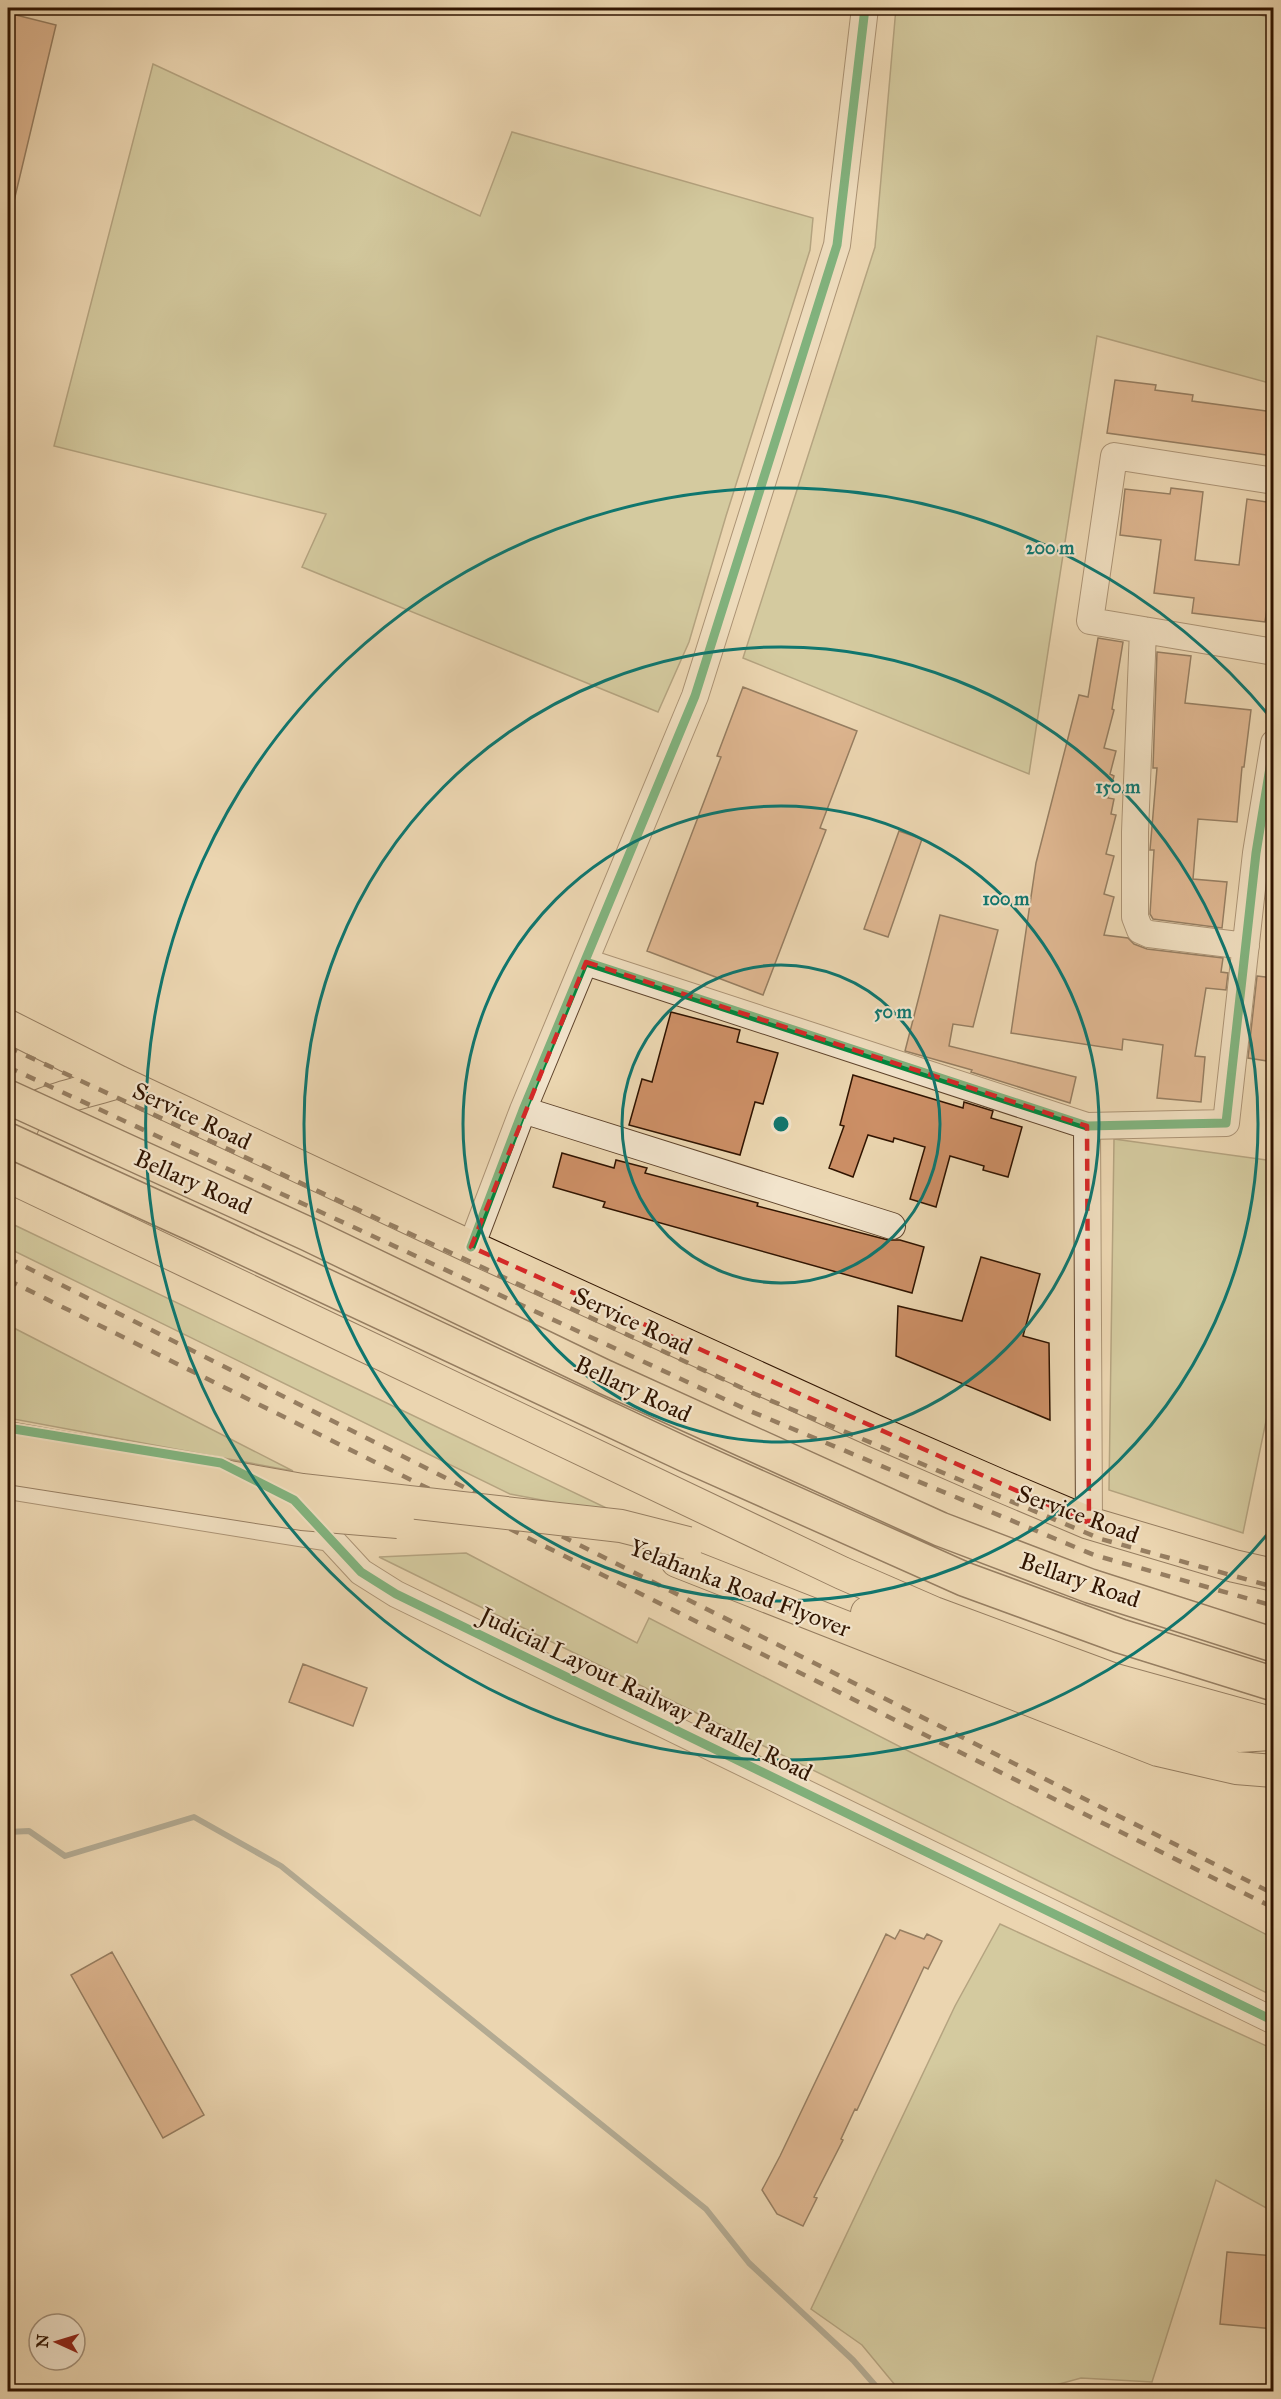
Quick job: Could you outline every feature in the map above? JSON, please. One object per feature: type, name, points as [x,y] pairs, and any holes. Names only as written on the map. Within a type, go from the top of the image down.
[{"type":"highway","name":"Bellary Road","points":[[8,1097],[308,1234],[605,1377],[940,1529],[1090,1586],[1274,1645]]},
{"type":"highway","name":"Bellary Road","points":[[8,1140],[208,1231],[696,1460],[964,1580],[1120,1636],[1274,1683]]},
{"type":"main road","name":"Service Road","points":[[8,1026],[119,1082],[471,1247],[875,1431],[1089,1523],[1234,1566],[1274,1575]]},
{"type":"main road","points":[[64,1202],[30,1167],[25,1158],[20,1148],[22,1125],[36,1106],[119,1082]]},
{"type":"main road","points":[[8,1176],[820,1562],[934,1613],[1115,1680],[1274,1724]]},
{"type":"main road","name":"Yelahanka Road Flyover","points":[[8,1438],[302,1490],[621,1526],[1158,1750],[1236,1768],[1274,1771]]},
{"type":"main road","name":"Yelahanka Road Flyover","points":[[8,1468],[302,1514],[619,1543],[682,1552],[1162,1721],[1209,1732],[1239,1736],[1274,1734]]},
{"type":"street","points":[[471,1247],[523,1110],[695,696],[837,245],[865,8]]},
{"type":"street","points":[[1274,481],[1114,456],[1090,621],[1274,652]]},
{"type":"street","points":[[1143,630],[1135,832],[1138,924],[1140,930],[1149,933],[1246,946]]},
{"type":"street","points":[[586,962],[1087,1126],[1226,1124],[1256,853],[1274,743]]},
{"type":"street","points":[[523,1110],[892,1226]]},
{"type":"street","points":[[1087,1126],[1089,1523]]},
{"type":"street","name":"Judicial Layout Railway Parallel Road","points":[[8,1428],[221,1462],[294,1500],[361,1572],[396,1594],[1274,2021]]},
{"type":"street","points":[[8,1486],[330,1538]]},
{"type":"highlighted area","points":[[586,962],[1087,1126],[1089,1523],[471,1247]]},
{"type":"green space","points":[[896,8],[1239,8],[1273,19],[1273,384],[1097,336],[1029,774],[743,658],[875,247]]},
{"type":"green space","points":[[153,64],[480,216],[512,132],[813,218],[810,250],[726,516],[689,642],[658,712],[302,567],[326,514],[54,446]]},
{"type":"green space","points":[[1114,1139],[1273,1161],[1273,1387],[1243,1533],[1109,1490]]},
{"type":"green space","points":[[8,1222],[621,1515],[510,1494],[8,1248]]},
{"type":"green space","points":[[8,1325],[293,1471],[8,1418]]},
{"type":"green space","points":[[466,1553],[637,1643],[649,1618],[1273,1938],[1273,1996],[379,1557]]},
{"type":"green space","points":[[1000,1924],[1273,2049],[1274,2191],[1268,2209],[1216,2180],[1152,2382],[1081,2378],[1034,2391],[900,2391],[862,2345],[811,2309],[955,2006]]},
{"type":"building","points":[[8,13],[56,25],[14,201],[8,201]]},
{"type":"building","points":[[1115,380],[1156,385],[1155,390],[1193,395],[1192,401],[1274,412],[1274,456],[1107,433]]},
{"type":"building","points":[[1171,488],[1203,492],[1195,560],[1239,565],[1247,499],[1274,503],[1274,562],[1265,622],[1192,613],[1194,598],[1154,593],[1161,540],[1120,535],[1125,489],[1170,494]]},
{"type":"building","points":[[1098,638],[1123,642],[1112,709],[1114,710],[1104,748],[1116,751],[1110,774],[1114,776],[1108,798],[1114,799],[1111,814],[1116,815],[1106,854],[1114,856],[1104,894],[1114,897],[1104,935],[1128,938],[1134,944],[1147,949],[1223,958],[1221,972],[1228,973],[1226,990],[1206,988],[1195,1056],[1205,1057],[1201,1102],[1157,1098],[1163,1045],[1123,1039],[1122,1050],[1011,1033],[1036,863],[1079,695],[1088,697]]},
{"type":"building","points":[[1157,652],[1191,656],[1185,703],[1251,710],[1244,767],[1242,767],[1237,822],[1198,819],[1193,879],[1227,882],[1222,928],[1153,919],[1150,914],[1154,850],[1150,850],[1157,768],[1153,768]]},
{"type":"building","points":[[743,687],[857,731],[820,828],[826,830],[763,995],[647,951],[721,757],[717,756]]},
{"type":"building","points":[[899,831],[922,839],[888,937],[864,929]]},
{"type":"building","points":[[940,915],[998,930],[973,1027],[953,1024],[949,1046],[1076,1077],[1070,1103],[971,1072],[972,1070],[905,1051]]},
{"type":"building","points":[[1257,976],[1274,978],[1274,1062],[1248,1058]]},
{"type":"building","points":[[671,1012],[740,1030],[737,1042],[778,1053],[763,1104],[755,1102],[740,1155],[629,1125],[642,1079],[652,1082]]},
{"type":"building","points":[[853,1075],[963,1108],[964,1102],[993,1111],[991,1118],[1022,1127],[1008,1177],[983,1170],[984,1166],[950,1156],[936,1207],[910,1199],[925,1147],[894,1138],[893,1142],[868,1135],[853,1177],[829,1168],[844,1126],[840,1125]]},
{"type":"building","points":[[562,1153],[614,1168],[616,1160],[647,1168],[645,1173],[758,1203],[757,1206],[924,1247],[912,1293],[603,1207],[605,1202],[553,1187]]},
{"type":"building","points":[[981,1257],[1040,1274],[1023,1336],[1049,1343],[1050,1420],[896,1356],[898,1306],[962,1321]]},
{"type":"building","points":[[303,1664],[367,1688],[353,1726],[289,1702]]},
{"type":"building","points":[[900,1930],[924,1939],[927,1934],[942,1941],[928,1969],[924,1967],[857,2110],[855,2109],[803,2226],[777,2214],[762,2190],[886,1934],[895,1939]]},
{"type":"building","points":[[112,1952],[204,2115],[163,2138],[71,1975]]},
{"type":"building","points":[[1227,2252],[1274,2256],[1274,2329],[1220,2324]]},
{"type":"waterway","points":[[8,1832],[29,1831],[65,1856],[194,1817],[281,1866],[706,2209],[749,2263],[853,2360],[881,2392]]},
{"type":"waterway","points":[[1063,2392],[1079,2386],[1146,2389],[1152,2392]]},
{"type":"railway","points":[[8,1047],[755,1394],[1101,1539],[1274,1587]]},
{"type":"railway","points":[[8,1067],[750,1411],[1094,1555],[1274,1606]]},
{"type":"railway","points":[[8,1258],[1274,1894]]},
{"type":"railway","points":[[8,1280],[1274,1908]]},
{"type":"cycle path","points":[[471,1247],[523,1110],[695,696],[837,245],[865,8]]},
{"type":"cycle path","points":[[586,962],[1087,1126],[1226,1123],[1256,853],[1274,743]]},
{"type":"cycle path","points":[[8,1428],[221,1463],[294,1500],[361,1572],[396,1594],[1274,2021]]}]
